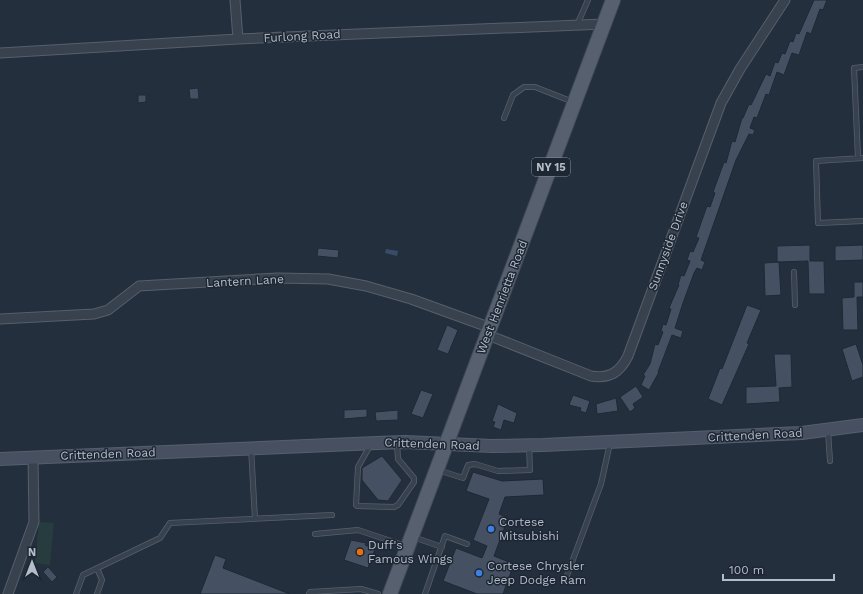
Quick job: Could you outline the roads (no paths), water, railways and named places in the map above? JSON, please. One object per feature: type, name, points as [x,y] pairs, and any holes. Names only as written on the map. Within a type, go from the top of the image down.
[{"type":"main road","name":"West Henrietta Road","points":[[388,594],[490,331],[613,0]]},
{"type":"street","points":[[235,0],[238,39]]},
{"type":"street","name":"Sunnyside Drive","points":[[490,331],[591,376],[607,376],[620,369],[628,356],[721,103],[740,69],[786,0]]},
{"type":"street","name":"Furlong Road","points":[[0,53],[238,39],[604,24]]},
{"type":"street","name":"Lantern Lane","points":[[0,319],[94,314],[108,310],[139,286],[285,279],[328,280],[366,286],[411,299],[490,331]]},
{"type":"street","name":"Crittenden Road","points":[[0,459],[397,442],[445,445],[529,445],[611,442],[828,431],[863,425]]},
{"type":"street","points":[[8,594],[34,522],[33,458]]},
{"type":"lane","points":[[577,25],[588,0]]},
{"type":"lane","points":[[863,67],[854,68],[860,158],[816,160],[818,223],[863,221]]},
{"type":"lane","points":[[504,118],[513,95],[524,86],[535,88],[575,102]]},
{"type":"lane","points":[[794,272],[795,306]]},
{"type":"lane","points":[[828,431],[830,461]]},
{"type":"lane","points":[[372,443],[358,467],[356,504],[357,506],[394,507],[398,504],[414,482],[414,478],[398,459],[397,442]]},
{"type":"lane","points":[[565,581],[601,484],[611,442]]},
{"type":"lane","points":[[436,469],[463,478],[468,465],[475,464],[498,471],[530,470],[529,445]]},
{"type":"lane","points":[[251,448],[255,519]]},
{"type":"lane","points":[[76,594],[83,575],[160,538],[170,523],[332,515]]},
{"type":"lane","points":[[314,534],[358,530],[409,542],[442,547]]},
{"type":"lane","points":[[425,594],[445,536],[468,544]]},
{"type":"lane","points":[[97,568],[102,580],[97,594]]},
{"type":"lane","points":[[309,594],[310,592],[361,589],[388,594]]},
{"type":"water","points":[[386,249],[398,251],[397,256],[385,253]]},
{"type":"place","name":"Cortese Mitsubishi","points":[[491,529]]},
{"type":"place","name":"Duff's Famous Wings","points":[[360,552]]},
{"type":"place","name":"Cortese Chrysler Jeep Dodge Ram","points":[[479,573]]}]
